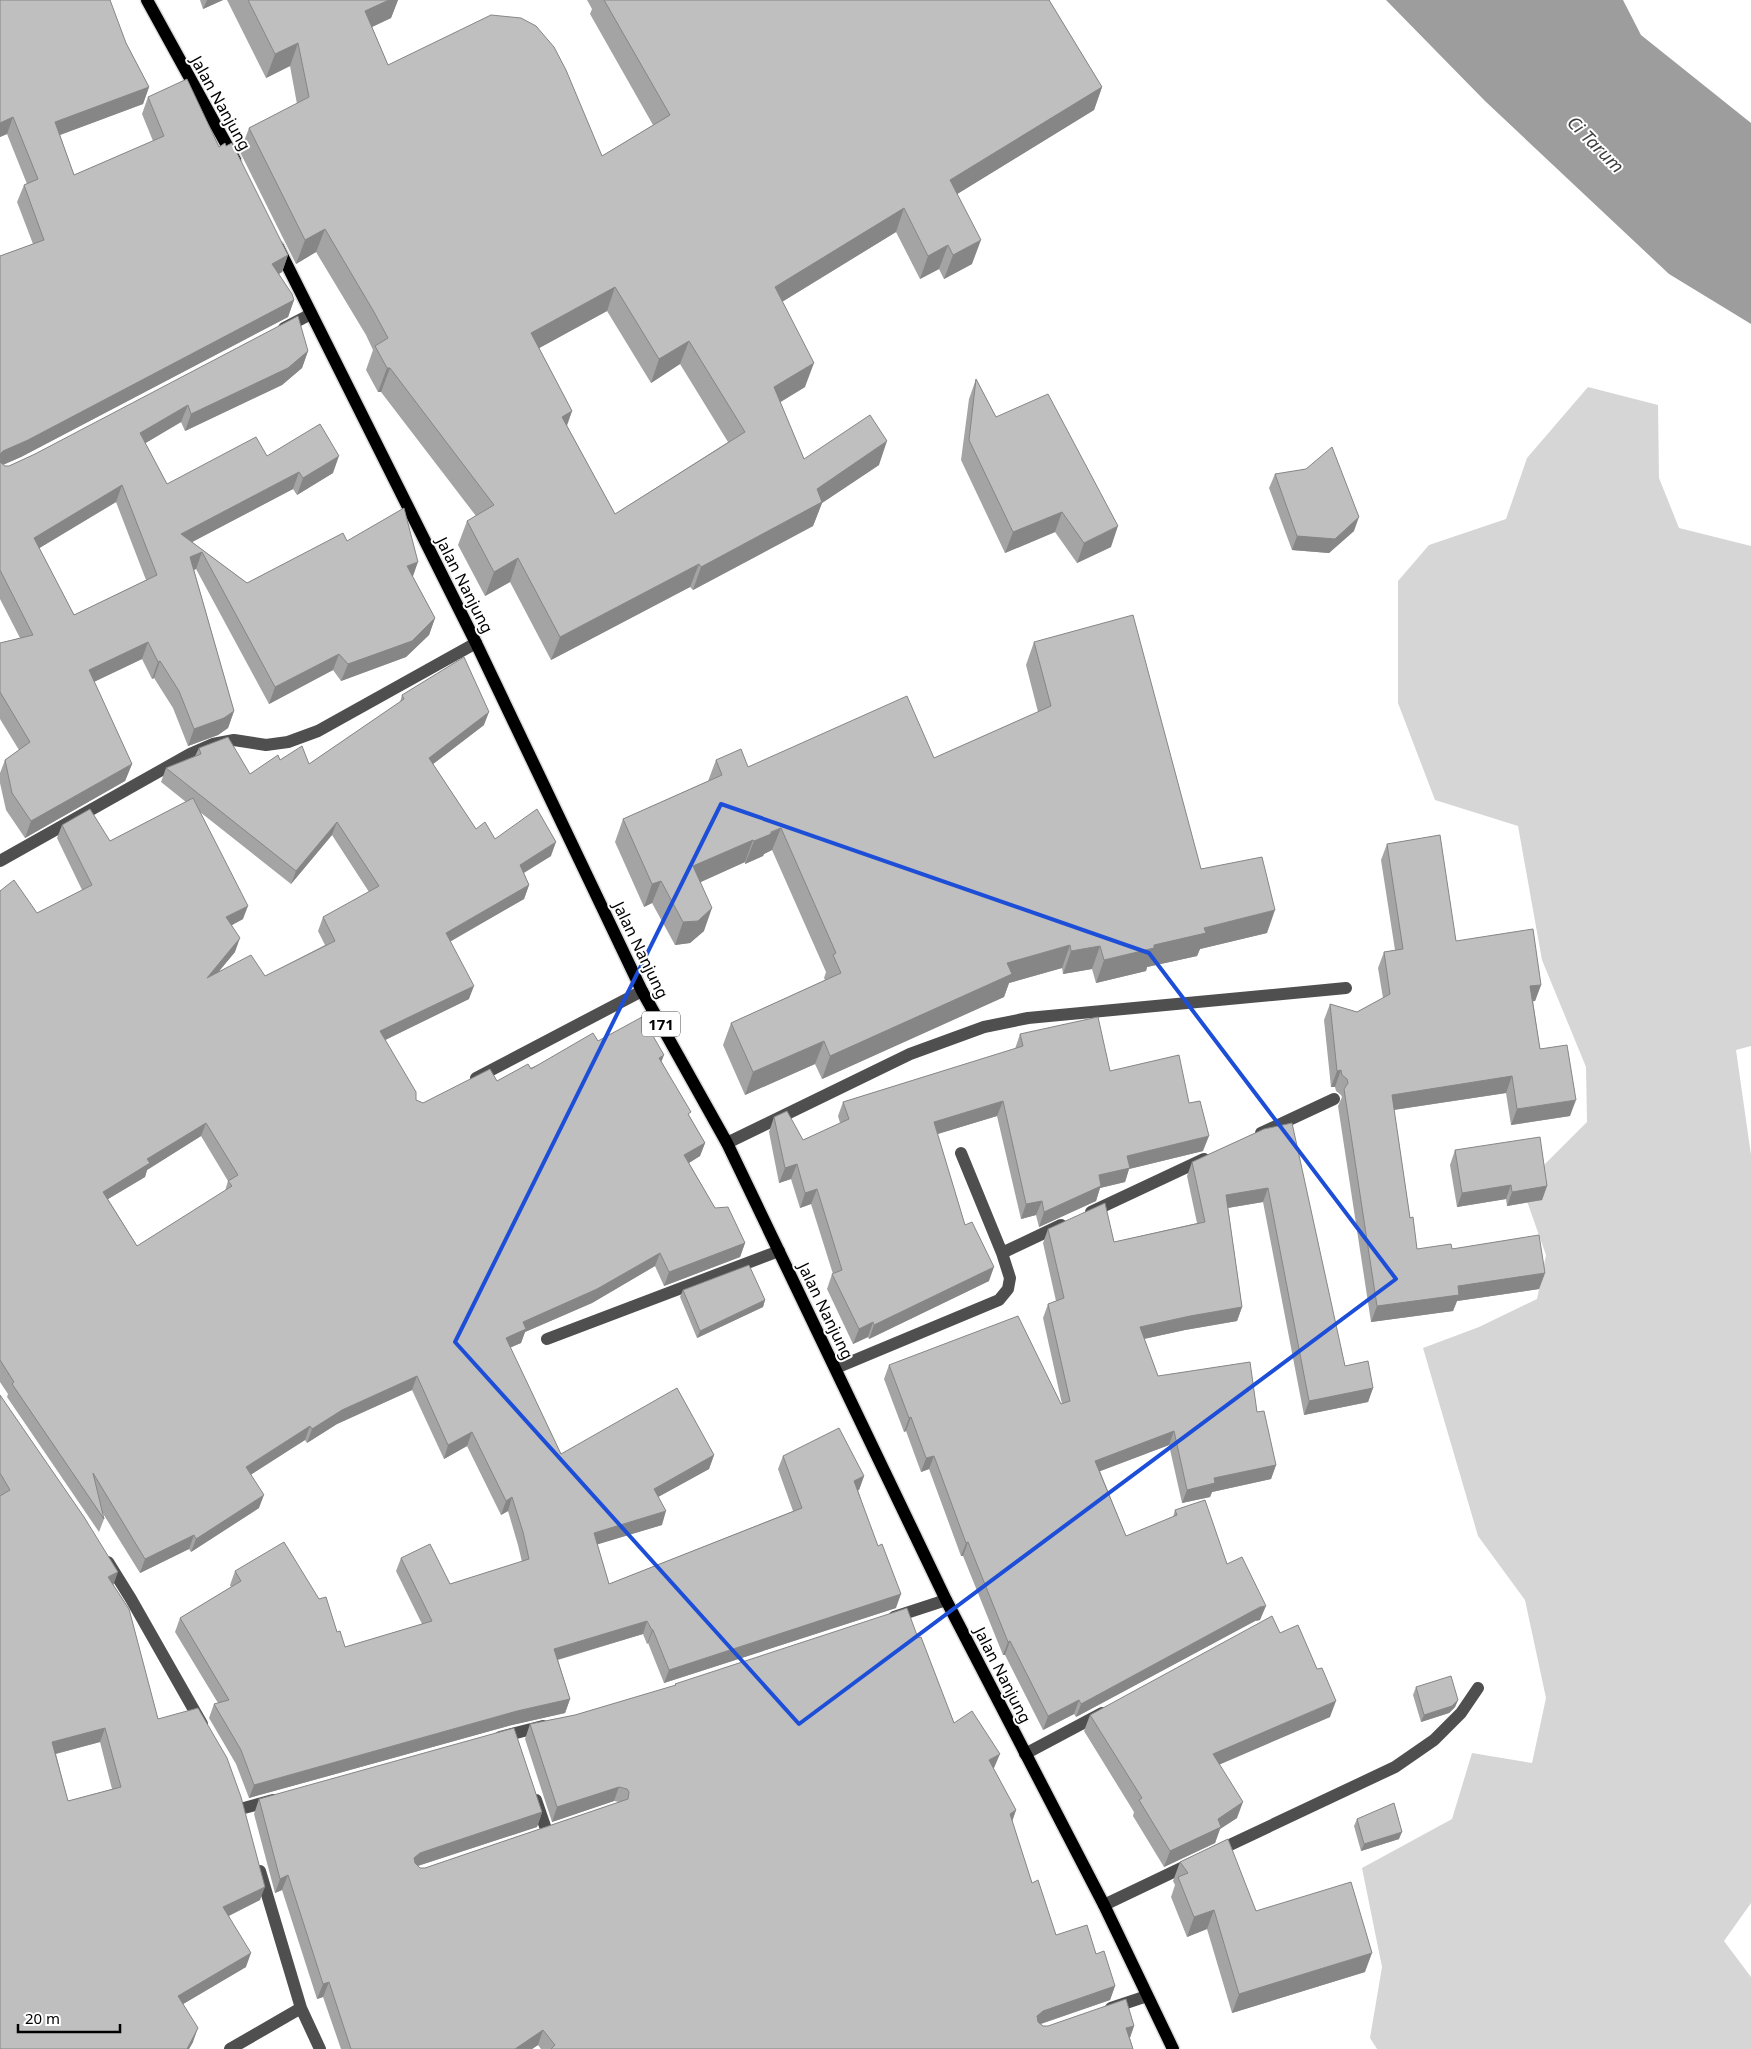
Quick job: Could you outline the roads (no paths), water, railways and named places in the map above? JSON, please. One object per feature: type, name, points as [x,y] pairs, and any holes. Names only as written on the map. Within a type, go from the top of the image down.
[{"type":"main road","name":"Jalan Nanjung","points":[[147,0],[224,138],[241,173]]},
{"type":"main road","name":"Jalan Nanjung","points":[[272,235],[476,643],[642,991],[727,1143],[946,1600],[1104,1905],[1173,2049]]},
{"type":"street","points":[[273,334],[311,314]]},
{"type":"street","points":[[0,861],[190,754],[213,744],[234,740],[266,745],[288,742],[318,731],[476,643]]},
{"type":"street","points":[[727,1143],[910,1054],[984,1027],[1028,1018],[1346,988]]},
{"type":"street","points":[[462,1086],[642,991]]},
{"type":"street","points":[[1253,1136],[1334,1099]]},
{"type":"street","points":[[836,1368],[999,1300],[1008,1289],[1010,1278],[1002,1253],[961,1153]]},
{"type":"street","points":[[1002,1253],[1217,1153]]},
{"type":"street","points":[[547,1339],[779,1251]]},
{"type":"street","points":[[101,1550],[207,1732]]},
{"type":"street","points":[[880,1622],[946,1600]]},
{"type":"street","points":[[1104,1905],[1395,1767],[1434,1740],[1461,1713],[1478,1688]]},
{"type":"street","points":[[1025,1754],[1112,1708]]},
{"type":"street","points":[[486,1741],[516,1738],[552,1724]]},
{"type":"street","points":[[532,1787],[546,1832]]},
{"type":"street","points":[[244,1808],[282,1797]]},
{"type":"street","points":[[257,1859],[301,2008],[320,2049]]},
{"type":"street","points":[[1102,2011],[1147,1996]]},
{"type":"street","points":[[230,2049],[301,2008]]},
{"type":"water","name":"Ci Tarum","points":[[1386,0],[1623,0],[1641,35],[1751,123],[1751,324],[1669,274],[1485,101]]}]
